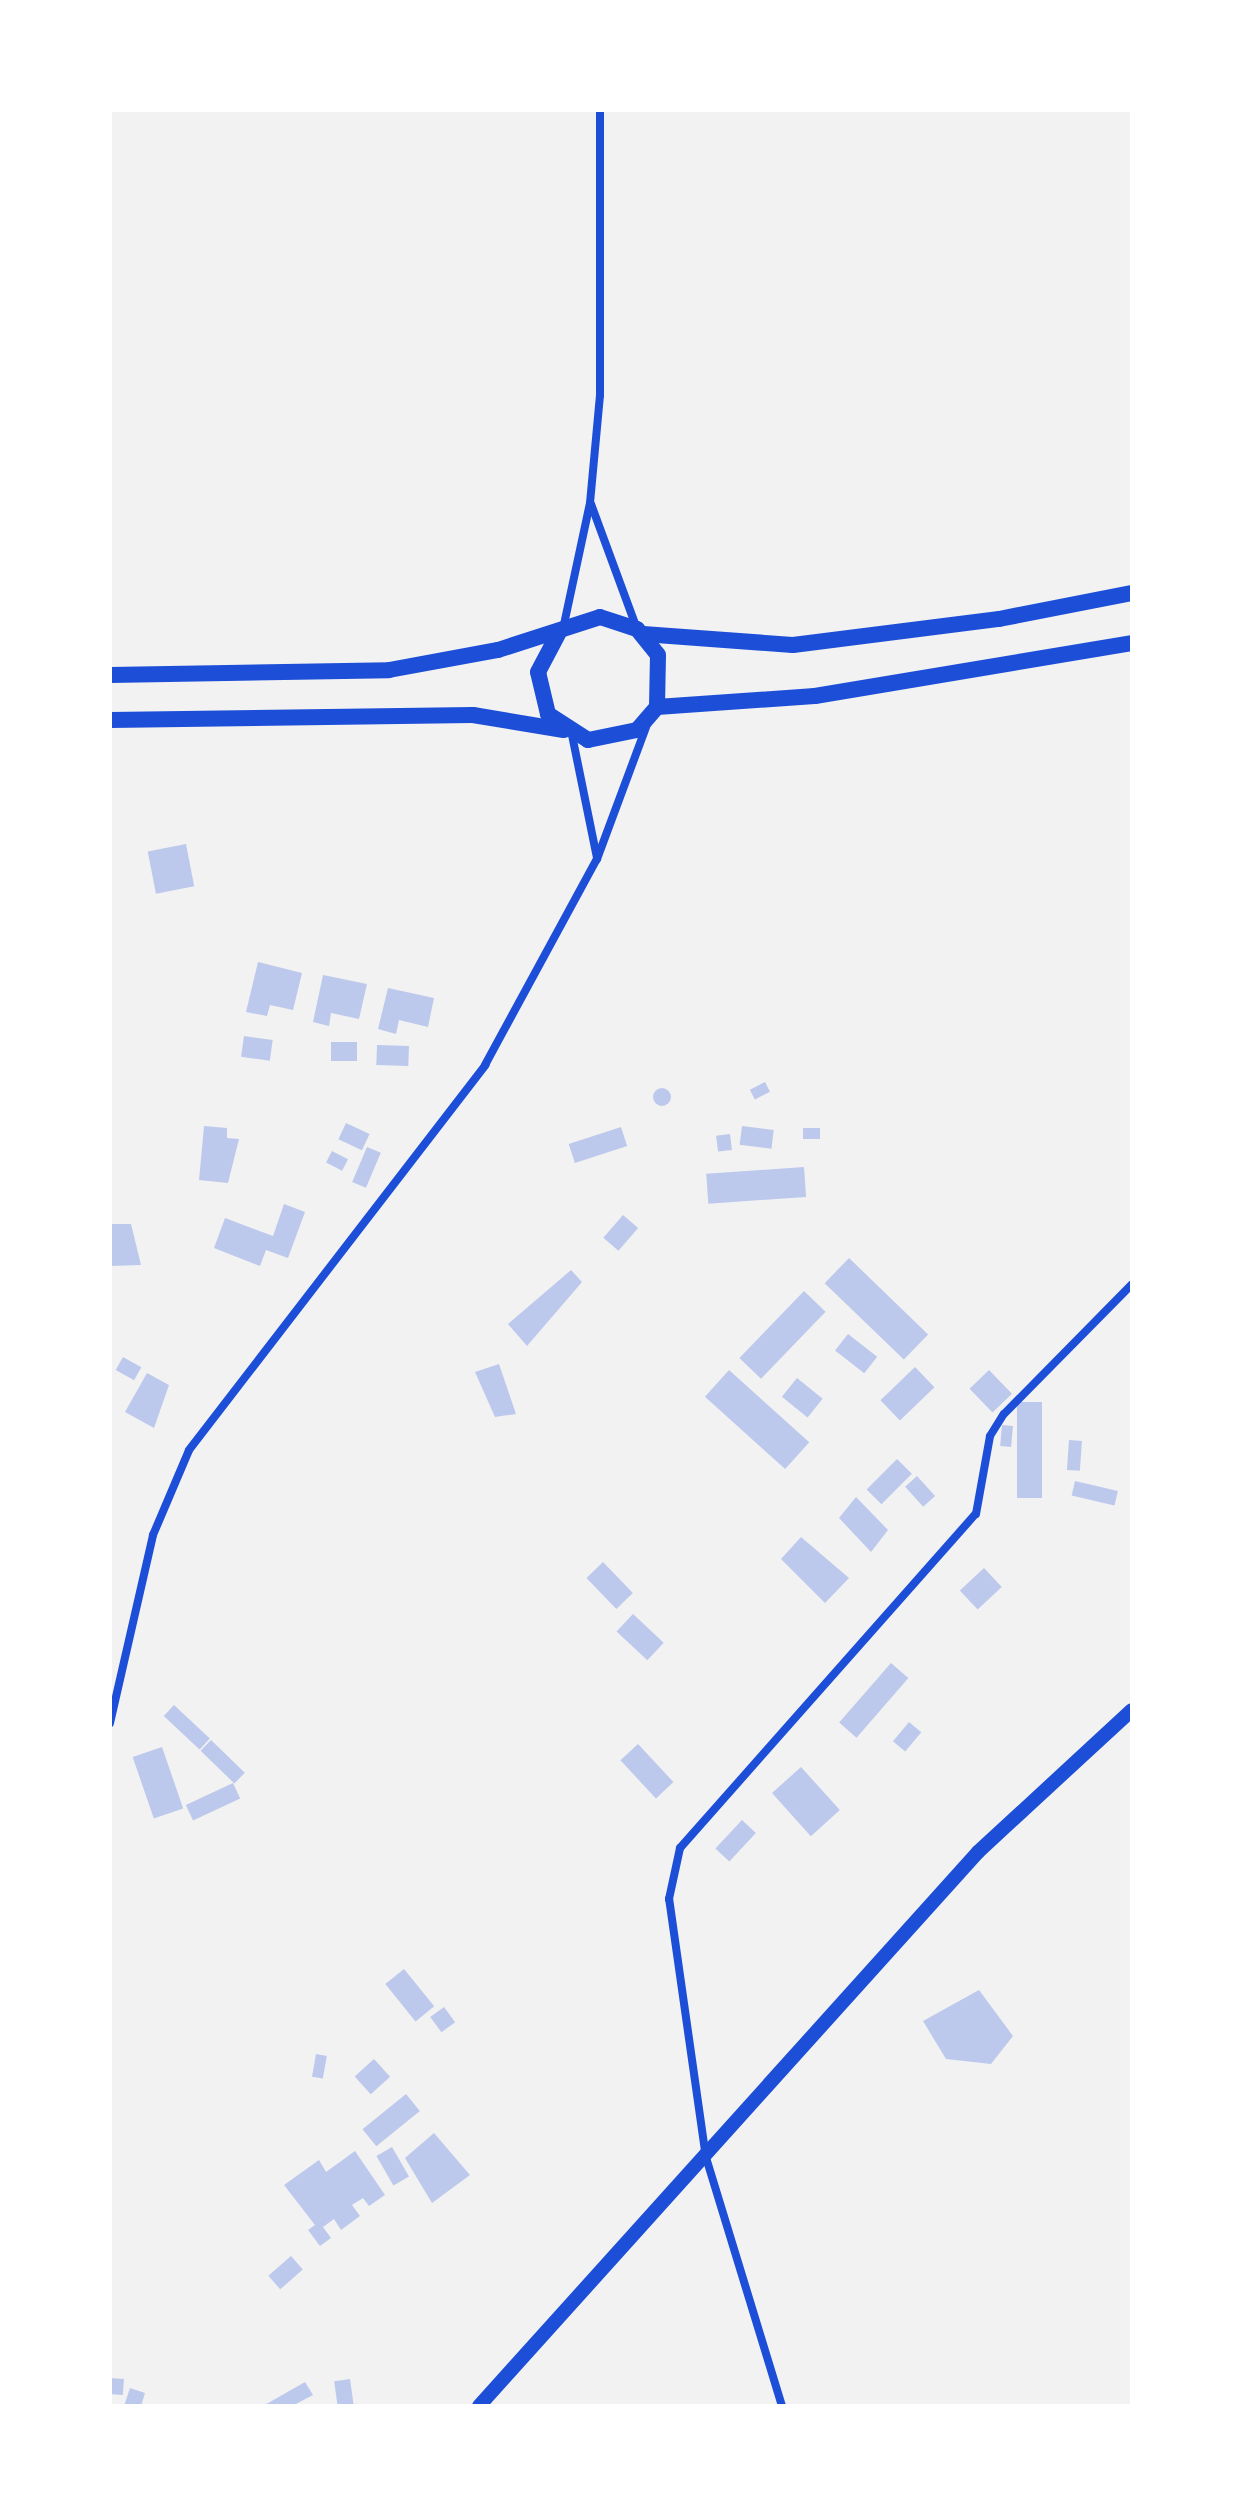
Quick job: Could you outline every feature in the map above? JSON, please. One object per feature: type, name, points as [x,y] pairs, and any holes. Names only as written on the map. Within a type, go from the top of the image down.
[{"type":"highway","points":[[110,675],[389,670],[560,631],[600,617],[640,632],[793,645],[999,619],[1132,593]]},
{"type":"highway","points":[[560,631],[544,651],[539,683],[548,714],[568,732]]},
{"type":"highway","points":[[640,632],[658,655],[653,712]]},
{"type":"highway","points":[[110,720],[473,715],[622,738],[653,712],[815,696],[1132,643]]},
{"type":"main road","points":[[479,2406],[706,2158],[978,1852],[1132,1710]]},
{"type":"street","points":[[560,631],[590,503],[600,395],[600,110]]},
{"type":"street","points":[[590,503],[640,632]]},
{"type":"street","points":[[110,1723],[153,1535],[189,1450],[485,1065],[597,859],[653,712]]},
{"type":"street","points":[[568,732],[597,859]]},
{"type":"street","points":[[782,2406],[706,2158],[669,1899],[680,1848],[976,1514],[990,1436],[1004,1414],[1132,1284]]},
{"type":"building","points":[[186,844],[194,886],[156,894],[148,851]]},
{"type":"building","points":[[258,962],[302,973],[293,1010],[270,1005],[267,1016],[246,1012]]},
{"type":"building","points":[[323,975],[367,984],[359,1019],[331,1013],[329,1026],[313,1022]]},
{"type":"building","points":[[388,988],[434,998],[428,1027],[399,1020],[396,1034],[378,1029]]},
{"type":"building","points":[[244,1036],[273,1040],[270,1061],[241,1057]]},
{"type":"building","points":[[331,1042],[357,1042],[357,1061],[331,1061]]},
{"type":"building","points":[[377,1045],[409,1046],[408,1066],[376,1065]]},
{"type":"building","points":[[765,1082],[770,1092],[755,1100],[750,1090]]},
{"type":"building","points":[[662,1088],[671,1097],[662,1106],[653,1097]]},
{"type":"building","points":[[346,1123],[370,1134],[362,1150],[338,1139]]},
{"type":"building","points":[[204,1126],[227,1128],[227,1138],[239,1139],[228,1183],[199,1180]]},
{"type":"building","points":[[742,1126],[774,1130],[771,1149],[740,1145]]},
{"type":"building","points":[[621,1127],[627,1146],[575,1163],[569,1144]]},
{"type":"building","points":[[803,1128],[820,1128],[820,1139],[803,1139]]},
{"type":"building","points":[[730,1134],[732,1150],[718,1152],[716,1136]]},
{"type":"building","points":[[367,1147],[381,1153],[366,1188],[352,1182]]},
{"type":"building","points":[[332,1151],[348,1159],[342,1171],[326,1163]]},
{"type":"building","points":[[804,1167],[806,1197],[708,1204],[706,1174]]},
{"type":"building","points":[[284,1204],[305,1212],[288,1258],[266,1250],[260,1266],[214,1248],[225,1218],[273,1236]]},
{"type":"building","points":[[623,1215],[638,1228],[618,1251],[603,1238]]},
{"type":"building","points":[[110,1224],[131,1224],[141,1265],[110,1266]]},
{"type":"building","points":[[849,1258],[928,1334],[904,1360],[825,1283]]},
{"type":"building","points":[[571,1270],[582,1282],[527,1346],[508,1324]]},
{"type":"building","points":[[804,1291],[826,1312],[761,1379],[739,1358]]},
{"type":"building","points":[[848,1334],[877,1357],[864,1373],[835,1351]]},
{"type":"building","points":[[123,1357],[141,1367],[134,1380],[116,1370]]},
{"type":"building","points":[[499,1364],[516,1414],[495,1417],[475,1372]]},
{"type":"building","points":[[915,1367],[934,1387],[900,1420],[880,1400]]},
{"type":"building","points":[[729,1370],[809,1442],[785,1469],[705,1397]]},
{"type":"building","points":[[989,1370],[1012,1394],[993,1412],[970,1389]]},
{"type":"building","points":[[147,1373],[169,1385],[154,1428],[125,1412]]},
{"type":"building","points":[[797,1378],[823,1399],[808,1417],[782,1397]]},
{"type":"building","points":[[1017,1402],[1042,1402],[1042,1498],[1017,1498]]},
{"type":"building","points":[[1002,1425],[1013,1426],[1011,1447],[1000,1446]]},
{"type":"building","points":[[1069,1440],[1082,1441],[1080,1471],[1067,1470]]},
{"type":"building","points":[[897,1459],[912,1474],[881,1504],[867,1489]]},
{"type":"building","points":[[917,1476],[935,1496],[923,1507],[905,1487]]},
{"type":"building","points":[[1075,1481],[1118,1491],[1114,1506],[1072,1496]]},
{"type":"building","points":[[856,1497],[888,1530],[871,1552],[839,1518]]},
{"type":"building","points":[[801,1537],[849,1578],[825,1603],[781,1559]]},
{"type":"building","points":[[603,1562],[633,1593],[616,1609],[586,1578]]},
{"type":"building","points":[[984,1568],[1002,1587],[978,1610],[960,1591]]},
{"type":"building","points":[[633,1614],[664,1643],[647,1660],[617,1632]]},
{"type":"building","points":[[891,1663],[908,1678],[857,1738],[839,1723]]},
{"type":"building","points":[[174,1705],[210,1738],[200,1749],[164,1716]]},
{"type":"building","points":[[909,1722],[921,1732],[905,1751],[893,1741]]},
{"type":"building","points":[[211,1740],[245,1773],[234,1783],[201,1751]]},
{"type":"building","points":[[638,1744],[673,1782],[656,1798],[620,1760]]},
{"type":"building","points":[[162,1747],[183,1808],[154,1819],[133,1757]]},
{"type":"building","points":[[801,1767],[840,1810],[811,1836],[772,1793]]},
{"type":"building","points":[[233,1783],[240,1798],[193,1820],[186,1805]]},
{"type":"building","points":[[742,1820],[756,1833],[729,1861],[715,1849]]},
{"type":"building","points":[[404,1969],[434,2006],[416,2021],[385,1984]]},
{"type":"building","points":[[979,1990],[1013,2036],[991,2064],[946,2059],[923,2021]]},
{"type":"building","points":[[444,2007],[455,2022],[441,2032],[430,2017]]},
{"type":"building","points":[[316,2054],[327,2056],[323,2079],[312,2077]]},
{"type":"building","points":[[374,2059],[390,2077],[371,2094],[355,2076]]},
{"type":"building","points":[[406,2094],[420,2111],[376,2146],[362,2129]]},
{"type":"building","points":[[434,2133],[470,2175],[432,2203],[405,2158]]},
{"type":"building","points":[[392,2147],[409,2176],[393,2185],[376,2156]]},
{"type":"building","points":[[355,2151],[385,2195],[369,2206],[363,2198],[352,2205],[360,2216],[341,2230],[334,2219],[323,2227],[331,2238],[320,2246],[308,2230],[315,2225],[284,2185],[319,2160],[326,2172]]},
{"type":"building","points":[[291,2256],[303,2270],[280,2289],[268,2276]]},
{"type":"building","points":[[110,2378],[124,2379],[123,2395],[110,2394]]},
{"type":"building","points":[[350,2379],[354,2406],[338,2406],[334,2381]]},
{"type":"building","points":[[305,2382],[313,2395],[292,2406],[263,2406]]},
{"type":"building","points":[[130,2388],[145,2393],[141,2406],[124,2406]]}]
